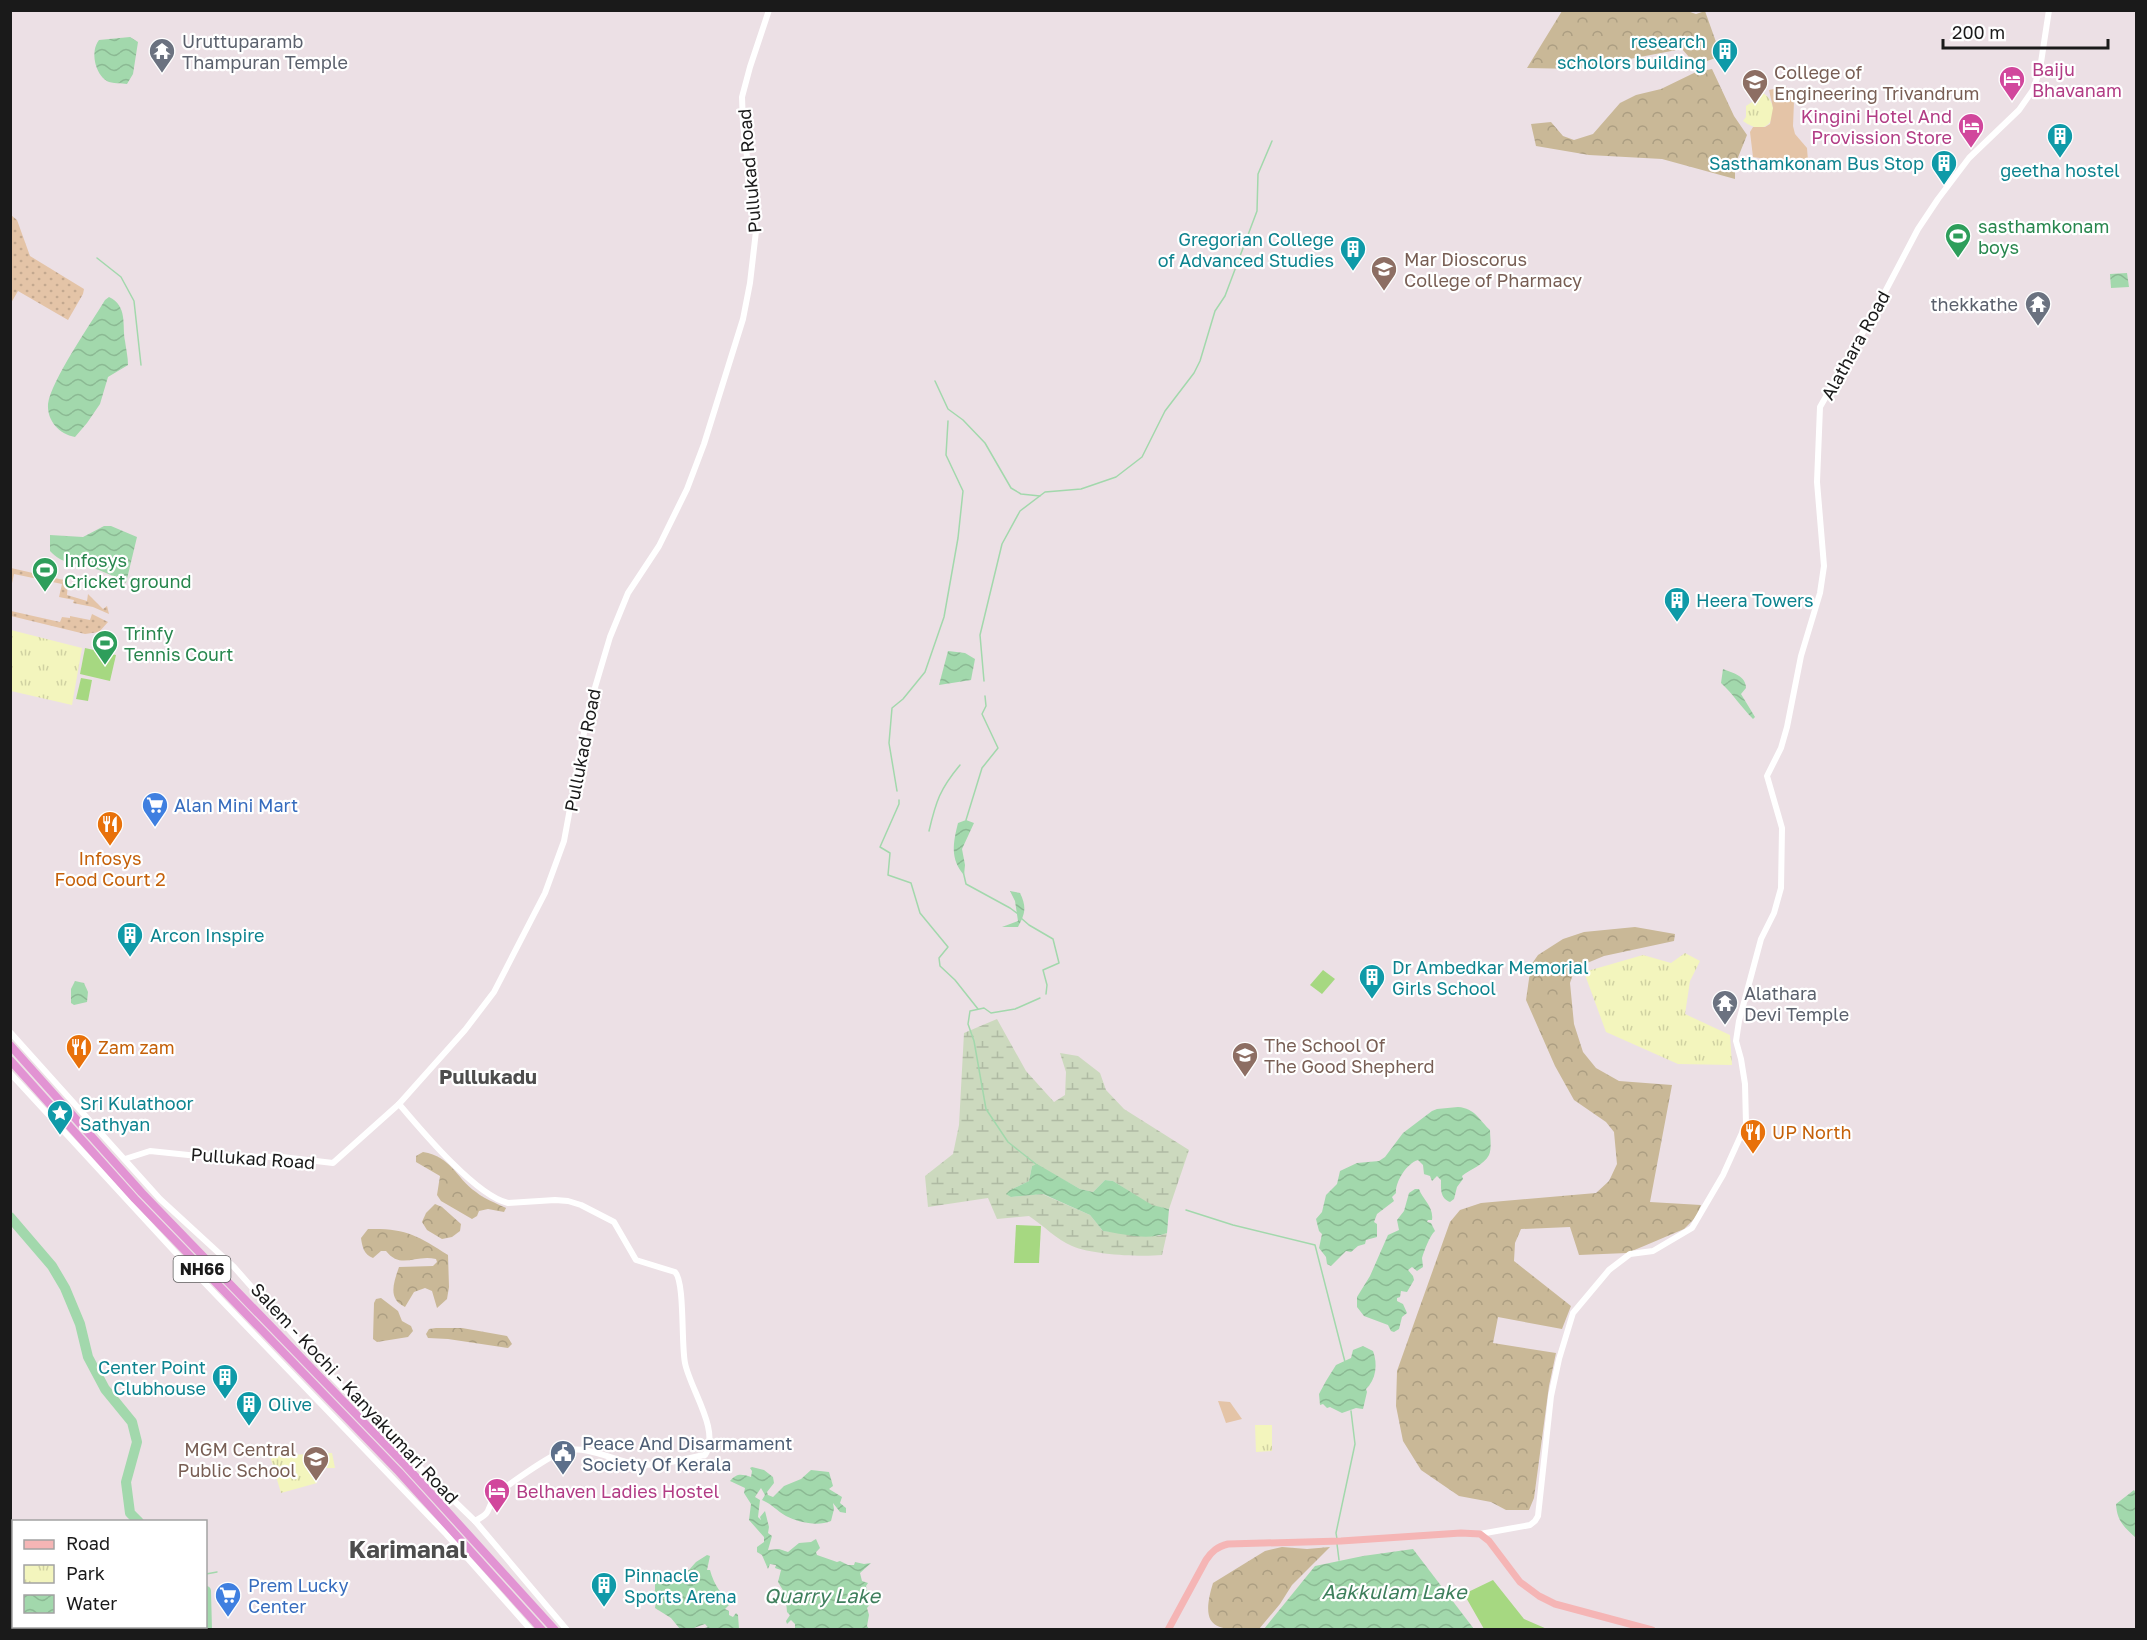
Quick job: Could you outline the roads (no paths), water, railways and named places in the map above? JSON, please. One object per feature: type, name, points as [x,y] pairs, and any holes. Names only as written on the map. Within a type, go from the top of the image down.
[{"type":"highway","name":"Salem - Kochi - Kanyakumari Road","points":[[10,1045],[68,1103],[142,1193],[381,1440],[555,1629]]},
{"type":"highway","name":"Salem - Kochi - Kanyakumari Road","points":[[10,1060],[56,1116],[399,1472],[542,1629]]},
{"type":"main road","points":[[1168,1629],[1206,1560],[1219,1547],[1238,1544],[1337,1541],[1461,1533],[1480,1534],[1498,1550],[1520,1582],[1539,1596],[1555,1604],[1652,1629]]},
{"type":"street","name":"Pullukad Road","points":[[125,1159],[150,1151],[198,1156],[282,1157],[333,1163],[399,1104],[441,1060],[494,992],[545,893],[564,841],[588,711],[610,638],[631,588],[659,546],[678,508],[704,444],[743,319],[756,231],[743,124],[742,97],[769,10]]},
{"type":"street","name":"Alathara Road","points":[[1480,1534],[1530,1525],[1538,1516],[1551,1396],[1573,1313],[1609,1270],[1630,1254],[1653,1251],[1692,1228],[1723,1175],[1746,1124],[1742,1059],[1736,1041],[1739,1021],[1761,939],[1774,913],[1781,888],[1782,828],[1767,776],[1787,727],[1802,656],[1820,593],[1824,566],[1817,482],[1820,407],[1875,311],[1918,229],[1938,199],[1969,158],[2019,110],[2033,90],[2040,69],[2049,10]]},
{"type":"street","points":[[10,1032],[68,1103],[125,1159],[160,1199],[234,1267],[314,1358],[416,1464],[475,1521],[567,1629]]},
{"type":"street","points":[[10,1073],[56,1116],[166,1243],[439,1526],[531,1629]]},
{"type":"street","points":[[56,1116],[68,1103]]},
{"type":"street","points":[[399,1104],[480,1189],[508,1203],[555,1200],[581,1205],[614,1222],[636,1260],[679,1275],[684,1360],[708,1426],[710,1445],[705,1455],[675,1461],[636,1464],[589,1450],[563,1452],[545,1460],[505,1488],[494,1498],[490,1510],[475,1521]]},
{"type":"water","points":[[130,37],[138,42],[133,74],[127,84],[107,81],[99,73],[95,62],[96,45],[99,40]]},
{"type":"water","points":[[2127,273],[2129,287],[2111,288],[2110,274]]},
{"type":"water","points":[[109,297],[119,305],[122,311],[128,365],[108,377],[100,404],[75,437],[55,426],[48,410],[48,404],[56,381]]},
{"type":"water","points":[[104,526],[111,526],[137,537],[126,583],[99,570],[64,561],[50,551],[50,535],[83,537]]},
{"type":"water","points":[[948,651],[965,653],[975,659],[971,680],[939,685]]},
{"type":"water","points":[[1723,669],[1744,681],[1746,688],[1741,694],[1755,717],[1753,719],[1721,683]]},
{"type":"water","points":[[966,820],[974,823],[962,849],[964,875],[956,863],[954,844],[958,823]]},
{"type":"water","points":[[1010,891],[1020,893],[1024,902],[1024,914],[1018,927],[1002,927],[1018,921],[1015,901]]},
{"type":"water","points":[[75,981],[84,983],[88,992],[87,1002],[74,1005],[71,1003],[71,989]]},
{"type":"water","points":[[1458,1107],[1473,1112],[1490,1130],[1491,1146],[1487,1158],[1462,1176],[1463,1179],[1457,1187],[1454,1199],[1450,1202],[1444,1198],[1441,1180],[1437,1176],[1432,1181],[1430,1176],[1424,1174],[1423,1165],[1418,1160],[1414,1162],[1400,1179],[1396,1193],[1392,1197],[1394,1201],[1377,1214],[1374,1222],[1377,1224],[1377,1237],[1366,1240],[1365,1244],[1351,1252],[1346,1251],[1331,1266],[1327,1264],[1326,1257],[1319,1248],[1322,1234],[1316,1219],[1322,1212],[1326,1195],[1337,1184],[1340,1171],[1357,1163],[1379,1161],[1385,1157],[1403,1133],[1432,1111]]},
{"type":"water","points":[[1037,1164],[1080,1189],[1093,1192],[1105,1180],[1113,1181],[1152,1205],[1169,1209],[1167,1233],[1143,1237],[1103,1231],[1090,1215],[1043,1194],[1011,1197],[1006,1194],[1029,1181],[1032,1166]]},
{"type":"water","points":[[1419,1189],[1430,1207],[1432,1220],[1427,1222],[1431,1223],[1435,1231],[1429,1239],[1422,1258],[1423,1267],[1417,1271],[1412,1267],[1408,1270],[1414,1280],[1407,1292],[1401,1291],[1400,1297],[1397,1298],[1407,1313],[1402,1317],[1399,1329],[1394,1332],[1388,1325],[1364,1316],[1357,1307],[1357,1297],[1370,1276],[1388,1235],[1399,1230],[1397,1220],[1404,1211],[1409,1193]]},
{"type":"water","points":[[1363,1346],[1373,1351],[1376,1366],[1372,1381],[1366,1389],[1363,1409],[1356,1408],[1342,1413],[1330,1407],[1327,1408],[1323,1404],[1320,1405],[1319,1394],[1336,1365],[1351,1358],[1353,1350]]},
{"type":"water","name":"Quarry Lake","points":[[750,1468],[764,1470],[773,1477],[774,1483],[767,1492],[773,1497],[784,1486],[801,1479],[811,1470],[829,1472],[833,1486],[829,1489],[842,1497],[840,1503],[846,1508],[846,1513],[840,1512],[833,1503],[831,1521],[814,1524],[796,1520],[762,1500],[765,1495],[761,1488],[755,1497],[760,1500],[758,1517],[761,1520],[760,1517],[765,1511],[769,1527],[768,1533],[772,1536],[768,1550],[779,1549],[788,1552],[799,1543],[816,1539],[820,1548],[816,1552],[817,1555],[848,1565],[854,1565],[855,1562],[871,1563],[860,1573],[862,1581],[868,1583],[866,1586],[869,1597],[867,1598],[871,1603],[867,1608],[869,1629],[795,1629],[795,1624],[791,1620],[787,1624],[786,1621],[790,1615],[787,1612],[786,1601],[782,1604],[784,1592],[778,1582],[781,1570],[775,1568],[776,1565],[770,1564],[768,1569],[762,1555],[757,1552],[757,1547],[764,1542],[764,1537],[749,1520],[751,1504],[744,1493],[745,1488],[730,1481],[739,1475],[751,1477]]},
{"type":"water","points":[[2134,1490],[2136,1493],[2136,1538],[2122,1523],[2116,1504]]},
{"type":"water","name":"Aakkulam Lake","points":[[1413,1549],[1474,1629],[1264,1629],[1315,1566]]},
{"type":"water","name":"Quarry Lake","points":[[707,1555],[710,1556],[707,1570],[710,1570],[716,1585],[729,1605],[725,1609],[729,1611],[729,1615],[733,1617],[736,1613],[738,1615],[739,1629],[701,1629],[708,1627],[705,1624],[691,1629],[680,1629],[671,1618],[655,1608],[656,1601],[652,1597],[655,1580],[652,1578],[656,1575],[689,1570]]},
{"type":"waterway","points":[[984,681],[980,635],[1002,544],[1020,511],[1045,492],[1081,489],[1116,477],[1142,457],[1165,411],[1194,373],[1200,361],[1215,311],[1225,296],[1257,211],[1258,174],[1272,141]]},
{"type":"waterway","points":[[97,258],[121,277],[134,301],[141,365]]},
{"type":"waterway","points":[[935,381],[948,409],[963,420],[985,443],[1011,488],[1021,494],[1040,496]]},
{"type":"waterway","points":[[897,791],[889,743],[892,708],[903,699],[925,672],[944,617],[958,538],[963,491],[946,455],[948,421]]},
{"type":"waterway","points":[[966,820],[982,768],[998,748],[982,714],[986,706],[985,696]]},
{"type":"waterway","points":[[929,831],[940,796],[960,765]]},
{"type":"waterway","points":[[899,800],[880,847],[890,853],[888,875],[911,883],[920,913],[948,947],[939,958],[940,966],[955,980],[978,1009]]},
{"type":"waterway","points":[[963,871],[966,884],[1018,914]]},
{"type":"waterway","points":[[1021,918],[1053,939],[1059,963],[1043,970],[1047,985],[1046,994]]},
{"type":"waterway","points":[[1037,1165],[1008,1142],[986,1109],[974,1041],[968,1024],[970,1011],[984,1008],[991,1013],[1015,1009],[1040,998]]},
{"type":"waterway","points":[[1186,1210],[1233,1225],[1315,1245],[1345,1362]]},
{"type":"waterway","points":[[10,1217],[52,1266],[65,1288],[80,1324],[88,1357],[105,1389],[132,1422],[137,1442],[126,1482],[130,1513],[137,1520]]},
{"type":"waterway","points":[[1337,1539],[1336,1533],[1355,1444],[1351,1411]]},
{"type":"waterway","points":[[1337,1544],[1339,1560]]},
{"type":"waterway","points":[[207,1574],[217,1572]]},
{"type":"place","name":"Uruttuparamb Thampuran Temple","points":[[162,74]]},
{"type":"place","name":"research scholors building","points":[[1725,74]]},
{"type":"place","name":"Baiju Bhavanam","points":[[2012,102]]},
{"type":"place","name":"College of Engineering Trivandrum","points":[[1755,105]]},
{"type":"place","name":"Kingini Hotel And Provission Store","points":[[1971,149]]},
{"type":"place","name":"geetha hostel","points":[[2060,159]]},
{"type":"place","name":"Sasthamkonam Bus Stop","points":[[1944,186]]},
{"type":"place","name":"sasthamkonam boys","points":[[1958,259]]},
{"type":"place","name":"Gregorian College of Advanced Studies","points":[[1353,272]]},
{"type":"place","name":"Mar Dioscorus College of Pharmacy","points":[[1384,292]]},
{"type":"place","name":"thekkathe","points":[[2038,327]]},
{"type":"place","name":"Infosys Cricket ground","points":[[45,593]]},
{"type":"place","name":"Heera Towers","points":[[1677,623]]},
{"type":"place","name":"Trinfy Tennis Court","points":[[105,666]]},
{"type":"place","name":"Alan Mini Mart","points":[[155,828]]},
{"type":"place","name":"Infosys Food Court 2","points":[[110,847]]},
{"type":"place","name":"Arcon Inspire","points":[[130,958]]},
{"type":"place","name":"Dr Ambedkar Memorial Girls School","points":[[1372,1000]]},
{"type":"place","name":"Alathara Devi Temple","points":[[1725,1026]]},
{"type":"place","name":"Zam zam","points":[[79,1070]]},
{"type":"place","name":"The School Of The Good Shepherd","points":[[1245,1078]]},
{"type":"place","name":"Sri Kulathoor Sathyan","points":[[60,1136]]},
{"type":"place","name":"UP North","points":[[1753,1155]]},
{"type":"place","name":"Center Point Clubhouse","points":[[225,1400]]},
{"type":"place","name":"Olive","points":[[249,1427]]},
{"type":"place","name":"Peace And Disarmament Society Of Kerala","points":[[563,1476]]},
{"type":"place","name":"MGM Central Public School","points":[[316,1482]]},
{"type":"place","name":"Belhaven Ladies Hostel","points":[[497,1514]]},
{"type":"place","name":"Pinnacle Sports Arena","points":[[604,1608]]},
{"type":"place","name":"Prem Lucky Center","points":[[228,1618]]},
{"type":"district","name":"Pullukadu","points":[[488,1076]]},
{"type":"district","name":"Karimanal","points":[[408,1548]]}]
